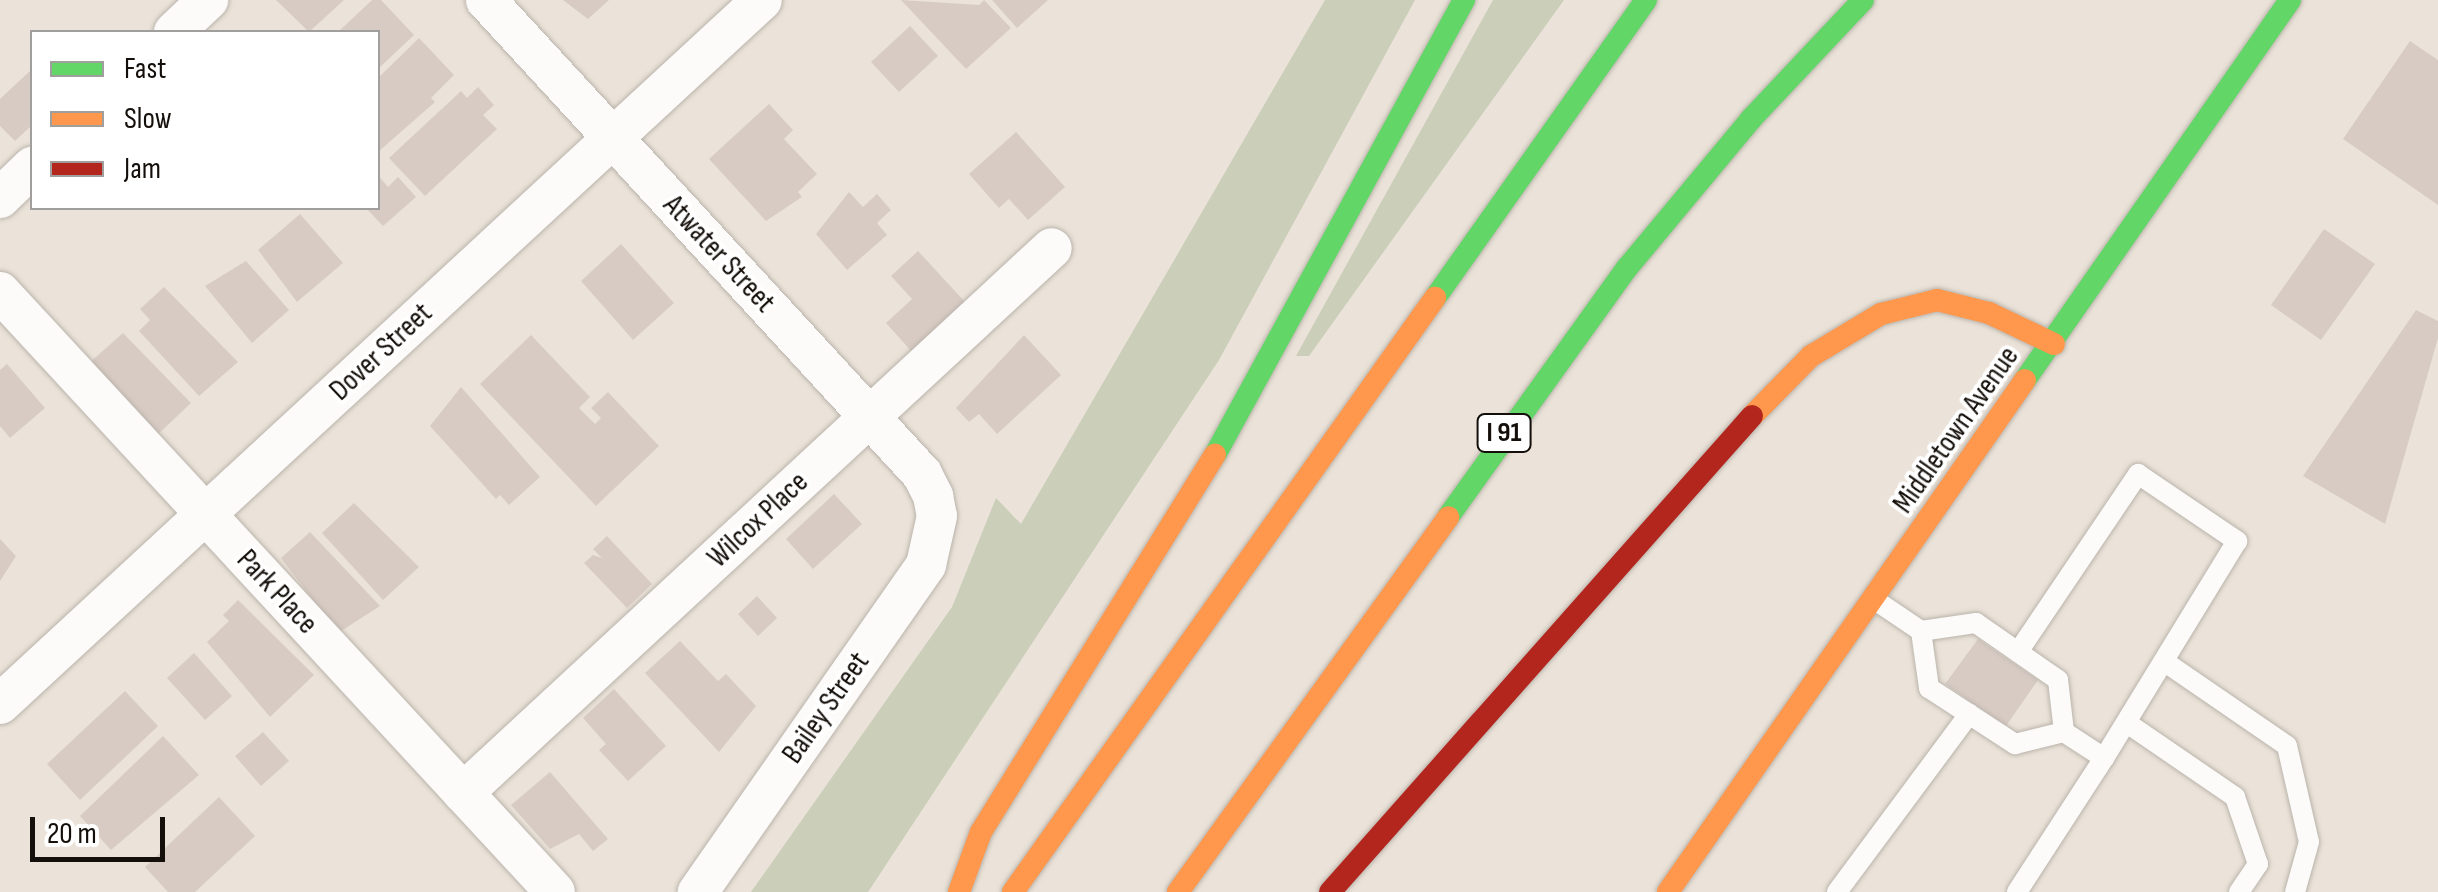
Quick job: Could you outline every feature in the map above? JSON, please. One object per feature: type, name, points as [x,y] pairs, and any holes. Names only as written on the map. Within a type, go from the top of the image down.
[{"type":"main road","points":[[960,892],[986,823],[1227,435],[1464,0]]},
{"type":"main road","points":[[1013,892],[1646,0]]},
{"type":"main road","name":"I 91","points":[[1178,892],[1627,268],[1750,119],[1863,0]]},
{"type":"main road","name":"Middletown Avenue","points":[[1668,892],[2054,344],[2290,0]]},
{"type":"main road","points":[[1330,892],[1694,474],[1811,356],[1882,314],[1937,300],[1989,313],[2054,344]]},
{"type":"street","points":[[176,30],[208,0]]},
{"type":"street","name":"Atwater Street","points":[[486,0],[922,474],[938,516]]},
{"type":"street","name":"Dover Street","points":[[0,704],[762,0]]},
{"type":"street","points":[[0,198],[30,169]]},
{"type":"street","name":"Wilcox Place","points":[[463,793],[1052,248]]},
{"type":"street","name":"Park Place","points":[[0,292],[555,892]]},
{"type":"street","name":"Bailey Street","points":[[698,892],[926,565],[938,516]]},
{"type":"lane","points":[[2018,652],[2138,474],[2237,541],[2166,662],[2018,892]]},
{"type":"lane","points":[[1874,598],[1921,631],[1976,623],[2058,680],[2064,732]]},
{"type":"lane","points":[[1921,631],[1929,688],[2015,744],[2064,732],[2104,758]]},
{"type":"lane","points":[[2166,662],[2287,746],[2309,842],[2296,892]]},
{"type":"lane","points":[[1836,892],[1969,714]]},
{"type":"lane","points":[[2126,723],[2235,797],[2258,864],[2239,892]]},
{"type":"green space","points":[[1325,0],[1415,0],[1219,360],[868,892],[751,892],[952,607],[996,498],[1021,524]]},
{"type":"green space","points":[[1493,0],[1564,0],[1309,356],[1296,356]]},
{"type":"building","points":[[276,0],[344,0],[311,30]]},
{"type":"building","points":[[372,0],[381,0],[414,35],[380,67],[380,30],[340,30]]},
{"type":"building","points":[[563,0],[609,0],[588,19]]},
{"type":"building","points":[[901,0],[979,5],[984,0],[1011,28],[966,69]]},
{"type":"building","points":[[992,0],[1048,0],[1017,28]]},
{"type":"building","points":[[910,26],[938,56],[899,92],[871,62]]},
{"type":"building","points":[[419,38],[454,75],[431,98],[435,102],[380,150],[380,76]]},
{"type":"building","points":[[2410,41],[2438,60],[2438,205],[2343,139]]},
{"type":"building","points":[[30,71],[30,127],[15,141],[0,126],[0,99]]},
{"type":"building","points":[[478,87],[494,105],[483,115],[497,129],[425,196],[389,158],[461,91],[467,98]]},
{"type":"building","points":[[769,104],[793,130],[784,139],[817,174],[798,192],[802,197],[766,221],[709,159]]},
{"type":"building","points":[[1016,132],[1065,187],[1028,220],[1009,199],[999,208],[969,174]]},
{"type":"building","points":[[380,177],[388,187],[398,177],[416,197],[383,226],[368,210],[380,210]]},
{"type":"building","points":[[849,192],[863,207],[877,194],[891,210],[877,223],[887,235],[847,270],[816,234]]},
{"type":"building","points":[[300,214],[343,263],[297,302],[258,250]]},
{"type":"building","points":[[2324,229],[2375,264],[2321,340],[2271,305]]},
{"type":"building","points":[[621,244],[674,303],[633,340],[581,281]]},
{"type":"building","points":[[918,251],[966,303],[912,352],[886,323],[912,299],[891,276]]},
{"type":"building","points":[[246,261],[289,310],[252,343],[205,286]]},
{"type":"building","points":[[164,287],[238,362],[199,396],[139,331],[150,320],[140,309]]},
{"type":"building","points":[[2416,310],[2438,321],[2438,338],[2385,524],[2303,476]]},
{"type":"building","points":[[123,333],[191,403],[153,439],[88,364]]},
{"type":"building","points":[[531,335],[590,397],[579,408],[595,424],[601,418],[591,408],[608,392],[659,446],[596,506],[480,384]]},
{"type":"building","points":[[1024,335],[1061,375],[997,434],[979,414],[969,422],[956,408]]},
{"type":"building","points":[[7,364],[45,408],[10,438],[0,426],[0,370]]},
{"type":"building","points":[[461,387],[540,477],[509,505],[500,495],[496,499],[430,426]]},
{"type":"building","points":[[834,494],[862,524],[813,569],[786,539]]},
{"type":"building","points":[[354,503],[419,567],[383,600],[322,533]]},
{"type":"building","points":[[310,532],[380,606],[338,633],[281,558]]},
{"type":"building","points":[[607,536],[652,584],[627,608],[584,563],[593,555],[602,558],[593,549]]},
{"type":"building","points":[[0,539],[16,556],[0,581]]},
{"type":"building","points":[[757,596],[777,618],[758,636],[738,614]]},
{"type":"building","points":[[238,600],[314,675],[270,717],[207,642],[229,621],[223,615]]},
{"type":"building","points":[[1978,639],[2038,680],[2006,726],[1945,684]]},
{"type":"building","points":[[680,641],[718,681],[726,674],[756,706],[719,752],[645,673]]},
{"type":"building","points":[[194,653],[232,696],[205,720],[167,678]]},
{"type":"building","points":[[614,689],[666,746],[628,781],[599,750],[606,744],[583,718]]},
{"type":"building","points":[[125,691],[158,726],[80,800],[47,764]]},
{"type":"building","points":[[263,732],[289,761],[261,786],[235,756]]},
{"type":"building","points":[[163,736],[199,775],[111,850],[80,816]]},
{"type":"building","points":[[550,772],[608,839],[593,851],[579,834],[550,849],[511,805]]},
{"type":"building","points":[[219,797],[255,836],[195,892],[168,892],[145,867]]},
{"type":"traffic: fast","points":[[1215,455],[1464,0]]},
{"type":"traffic: fast","points":[[1435,298],[1646,0]]},
{"type":"traffic: fast","points":[[1448,517],[1627,268],[1751,119],[1863,0]]},
{"type":"traffic: fast","points":[[2025,380],[2290,0]]},
{"type":"traffic: slow","points":[[1013,892],[1435,298]]},
{"type":"traffic: slow","points":[[1752,416],[1811,356],[1881,314],[1937,300],[1989,313],[2054,344]]},
{"type":"traffic: slow","points":[[1668,892],[2025,380]]},
{"type":"traffic: slow","points":[[959,892],[981,832],[1215,455]]},
{"type":"traffic: slow","points":[[1178,892],[1448,517]]},
{"type":"traffic: jam","points":[[1330,892],[1752,416]]}]
